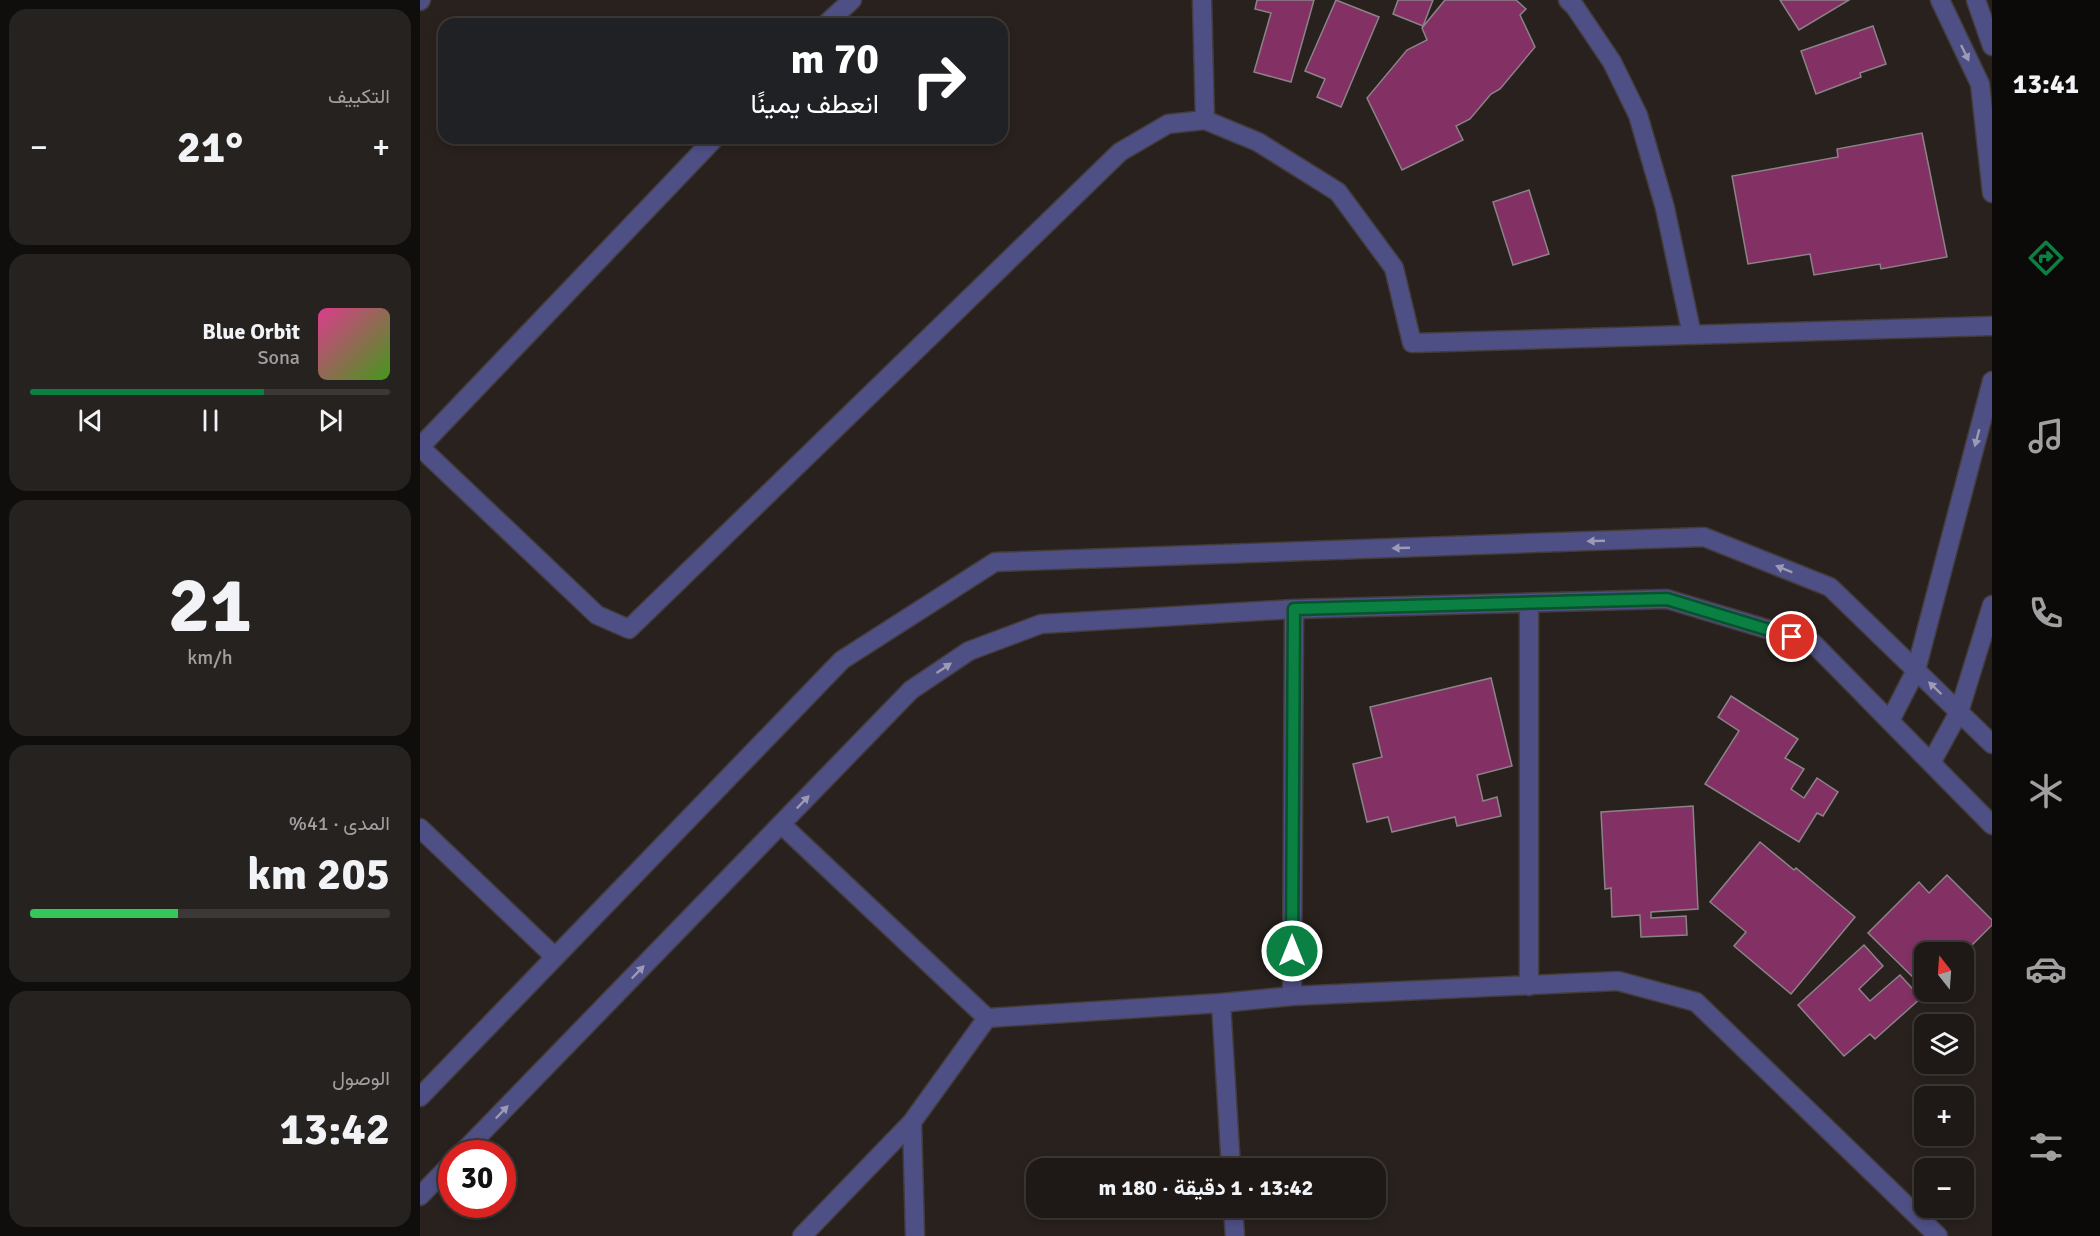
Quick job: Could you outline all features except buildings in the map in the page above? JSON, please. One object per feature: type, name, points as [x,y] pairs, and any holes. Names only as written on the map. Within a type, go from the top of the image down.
[{"type":"street","points":[[832,18],[852,0]]},
{"type":"street","points":[[1202,0],[1204,120]]},
{"type":"street","points":[[1568,0],[1612,62],[1638,115],[1665,208],[1692,335]]},
{"type":"street","points":[[1940,0],[1980,84],[1992,193]]},
{"type":"street","points":[[1976,0],[1992,46]]},
{"type":"street","points":[[709,144],[420,447],[597,615],[629,629],[1120,152],[1168,124],[1204,120],[1258,142],[1338,192],[1394,268],[1412,343],[1992,326]]},
{"type":"street","points":[[1890,721],[1916,670],[1992,381]]},
{"type":"street","points":[[420,1096],[842,660],[995,562],[1704,537],[1830,587],[1992,744]]},
{"type":"street","points":[[475,1140],[911,690],[969,651],[1041,624],[1294,609],[1667,599],[1813,643],[1992,825]]},
{"type":"street","points":[[1529,603],[1529,986]]},
{"type":"street","points":[[1931,764],[1959,712],[1992,605]]},
{"type":"street","points":[[1292,996],[1294,609]]},
{"type":"street","points":[[781,824],[987,1018],[1221,1003],[1292,996],[1618,981],[1696,1002],[1938,1236]]},
{"type":"street","points":[[420,828],[555,957]]},
{"type":"street","points":[[1221,1003],[1230,1158]]},
{"type":"street","points":[[802,1236],[912,1122],[987,1018]]},
{"type":"street","points":[[912,1122],[915,1236]]},
{"type":"street","points":[[420,1196],[438,1177]]},
{"type":"street","points":[[1234,1218],[1235,1236]]},
{"type":"route","points":[[1292,951],[1294,609],[1667,599],[1792,637]]}]
